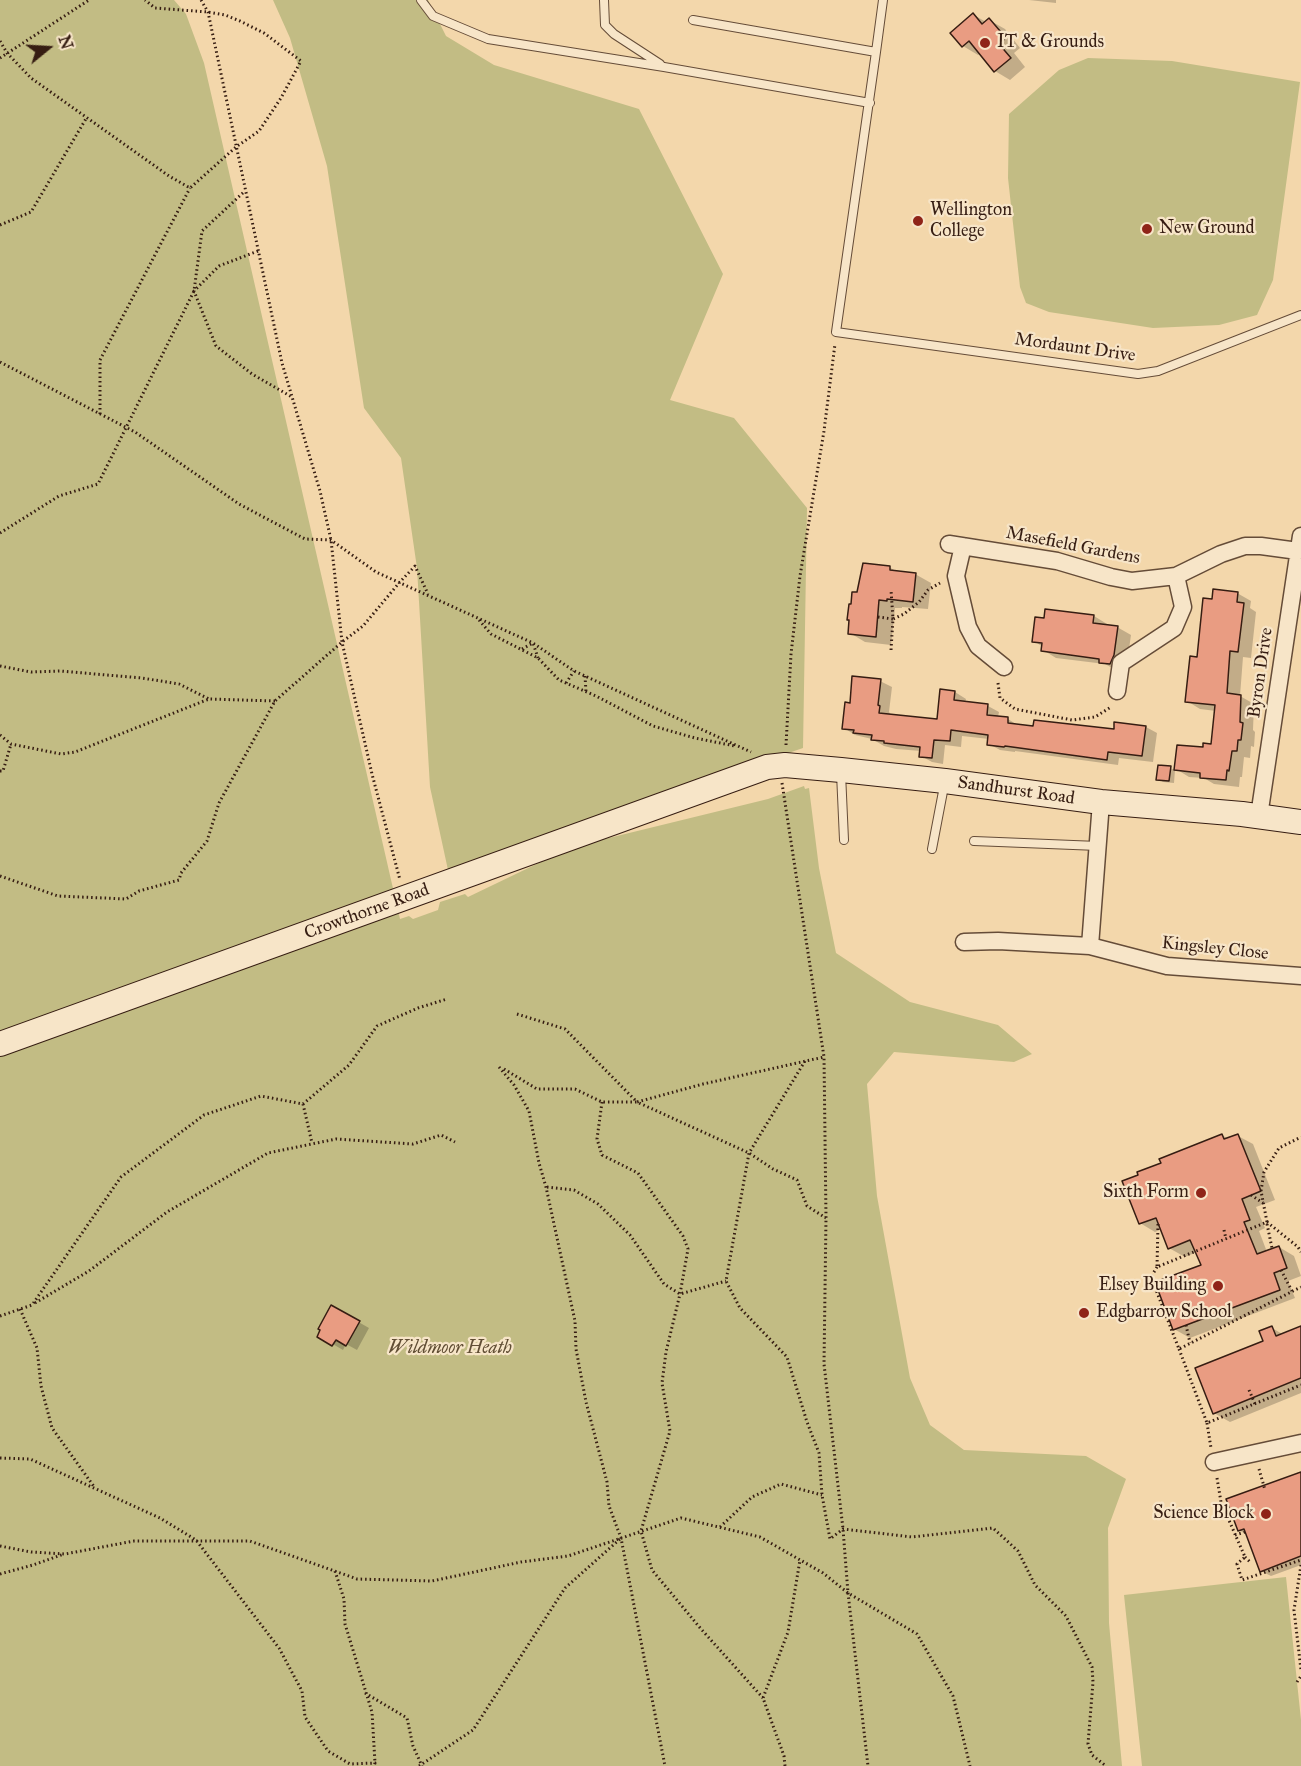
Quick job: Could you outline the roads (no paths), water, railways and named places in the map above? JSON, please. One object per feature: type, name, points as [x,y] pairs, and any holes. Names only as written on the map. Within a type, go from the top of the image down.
[{"type":"street","name":"Masefield Gardens","points":[[999,663],[978,646],[968,627],[956,579],[956,545],[1057,561],[1132,581],[1176,576],[1221,554],[1245,546],[1300,543]]},
{"type":"street","name":"Byron Drive","points":[[1259,816],[1300,543]]},
{"type":"street","points":[[1117,691],[1122,663],[1174,628],[1183,607],[1176,576]]},
{"type":"street","name":"Sandhurst Road","points":[[734,778],[768,767],[783,772],[841,770],[1101,802],[1301,822]]},
{"type":"street","name":"Crowthorne Road","points":[[0,1044],[415,897],[734,778]]},
{"type":"street","points":[[1090,946],[1101,802]]},
{"type":"street","name":"Kingsley Close","points":[[964,942],[998,941],[1090,946],[1167,966],[1301,976]]},
{"type":"street","points":[[1214,1462],[1301,1443]]},
{"type":"lane","points":[[421,0],[433,16],[488,39],[870,103],[883,0]]},
{"type":"lane","points":[[604,0],[605,25],[614,34],[664,67]]},
{"type":"lane","points":[[693,20],[876,52]]},
{"type":"lane","name":"Mordaunt Drive","points":[[870,103],[836,332],[1138,374],[1158,370],[1301,315]]},
{"type":"lane","points":[[841,770],[844,840]]},
{"type":"lane","points":[[932,849],[945,781]]},
{"type":"lane","points":[[974,841],[1098,846]]},
{"type":"place","name":"IT & Grounds","points":[[985,43]]},
{"type":"place","name":"Wellington College","points":[[918,221]]},
{"type":"place","name":"New Ground","points":[[1147,229]]},
{"type":"place","name":"Sixth Form","points":[[1201,1193]]},
{"type":"place","name":"Elsey Building","points":[[1218,1286]]},
{"type":"place","name":"Edgbarrow School","points":[[1084,1313]]},
{"type":"place","name":"Science Block","points":[[1266,1514]]},
{"type":"park label","name":"Wildmoor Heath","points":[[450,1349]]}]
